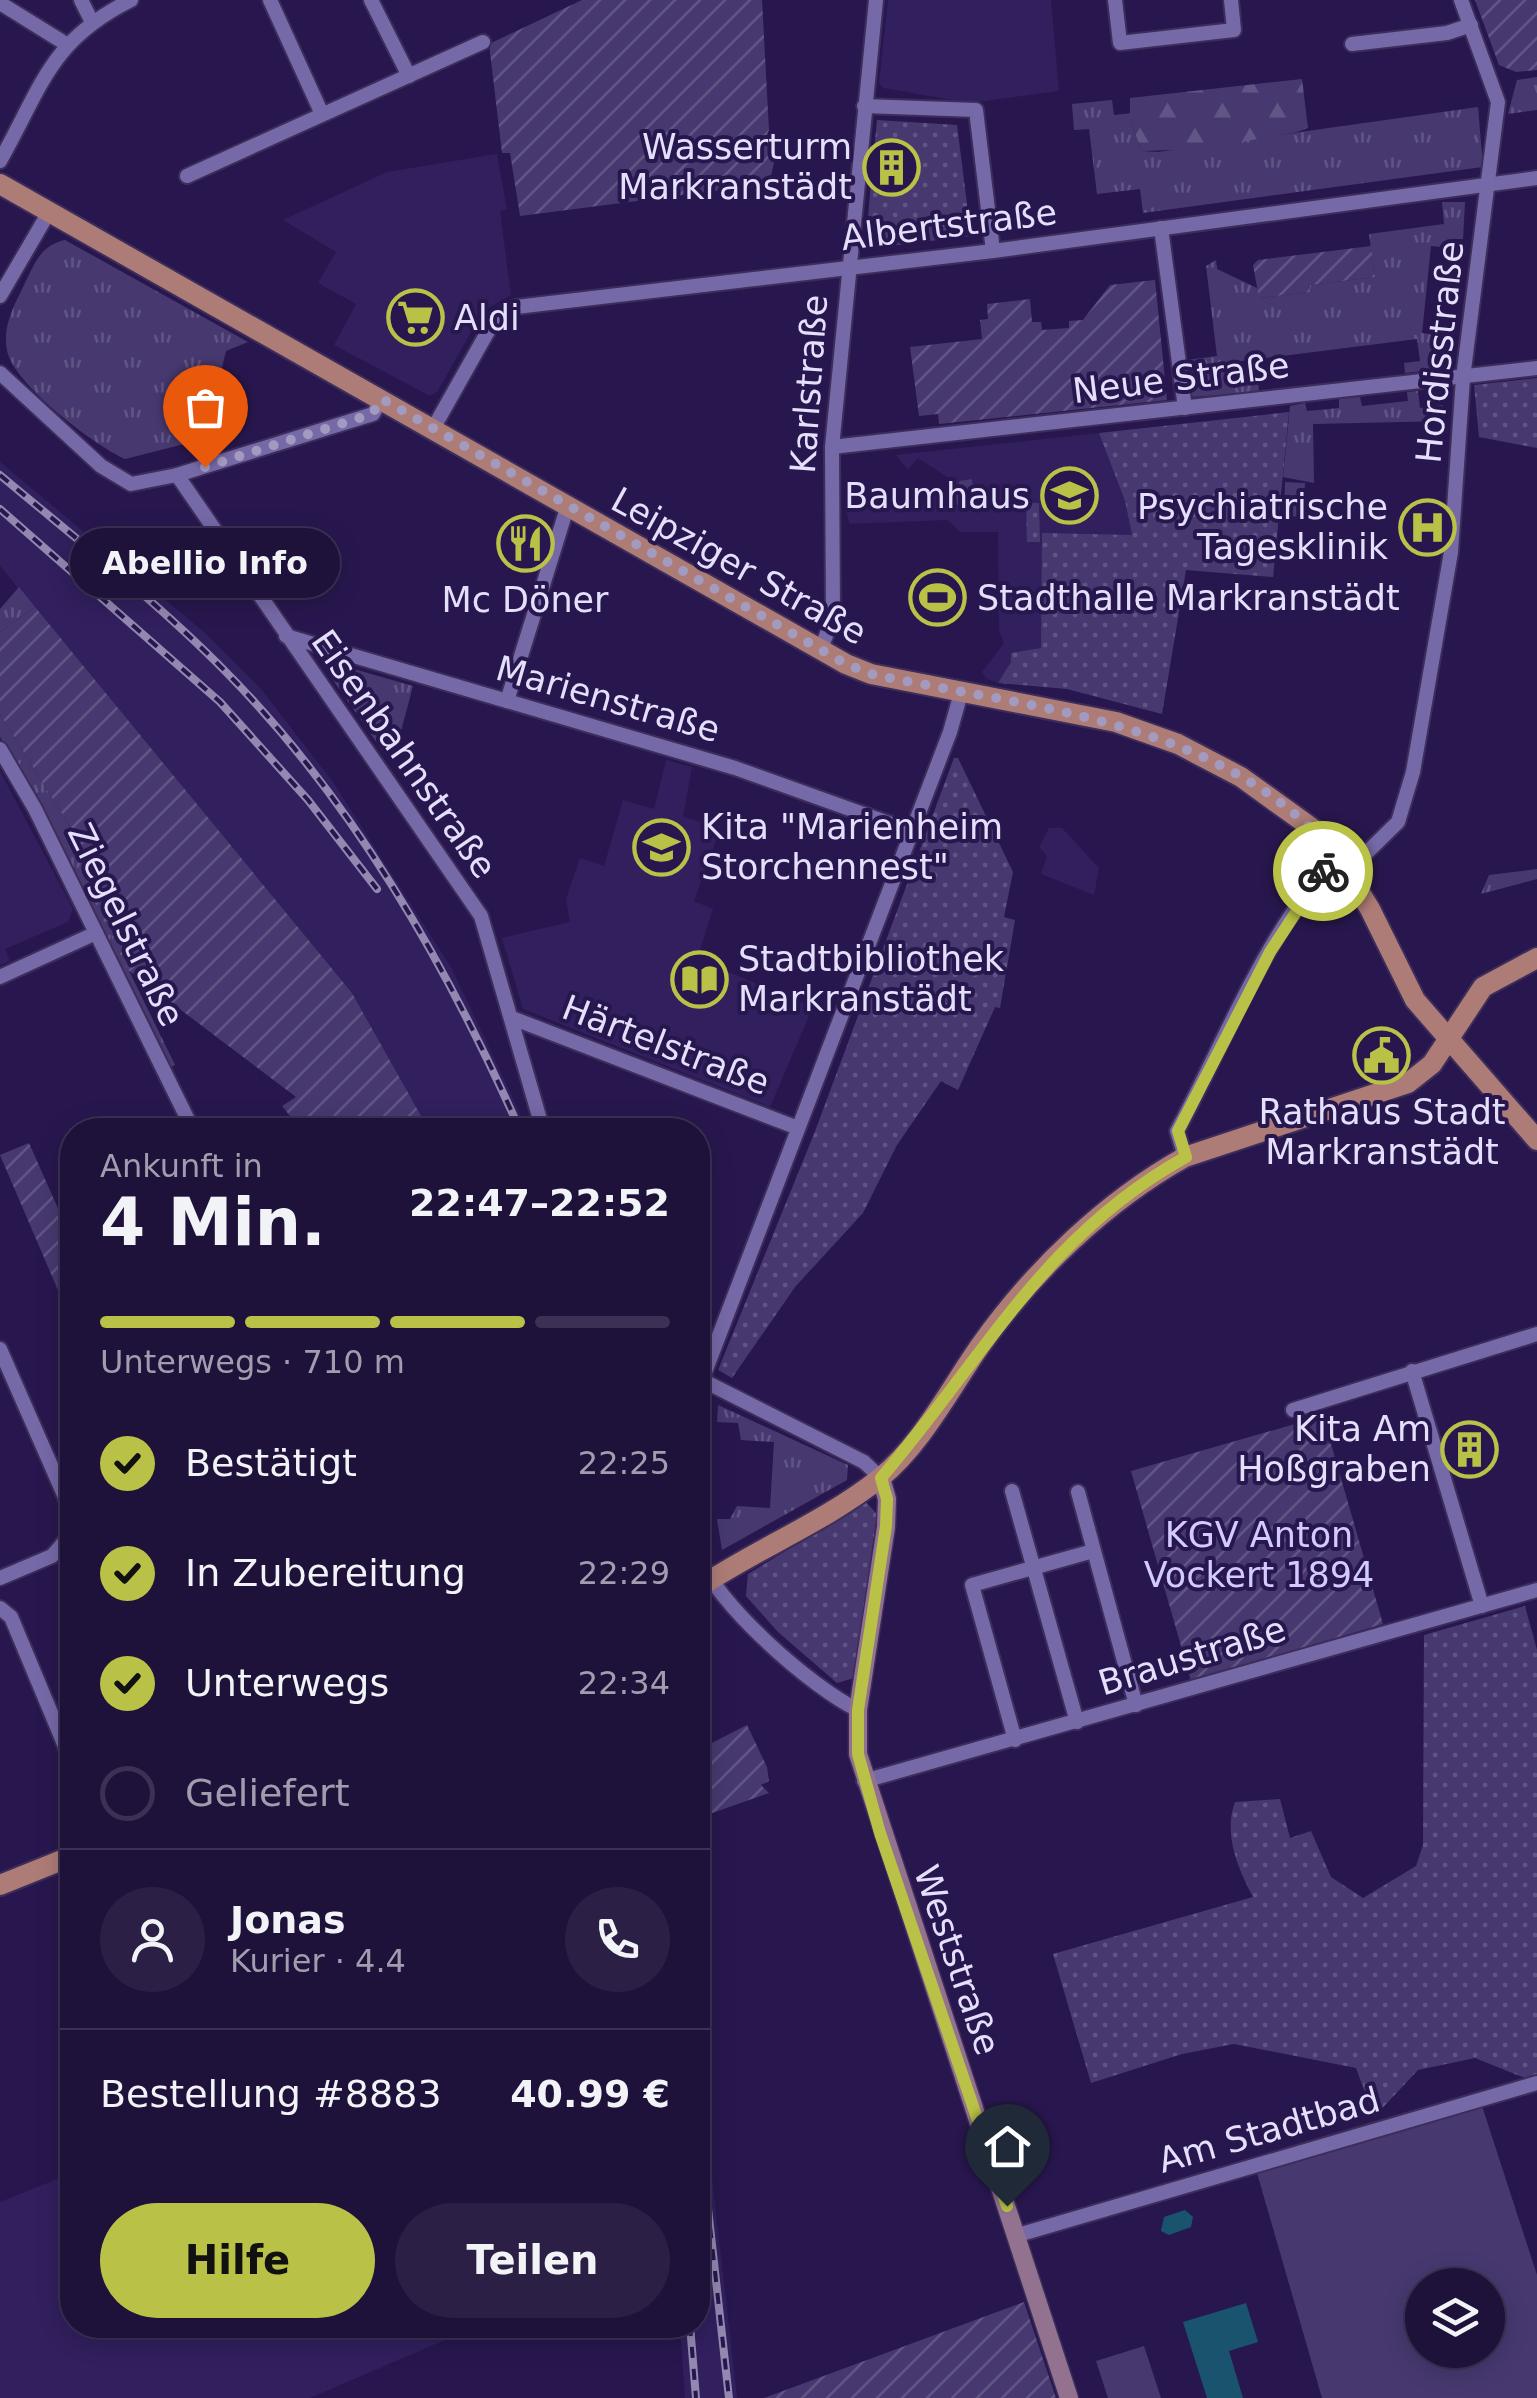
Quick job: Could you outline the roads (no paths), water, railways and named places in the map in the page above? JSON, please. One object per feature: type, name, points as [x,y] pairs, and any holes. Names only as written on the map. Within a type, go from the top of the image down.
[{"type":"main road","name":"Leipziger Straße","points":[[0,184],[434,427],[567,508],[820,652],[871,674],[1116,722],[1178,744],[1241,777],[1316,831],[1343,864],[1415,1000],[1537,1140]]},
{"type":"main road","points":[[710,1580],[881,1478],[918,1434],[984,1340],[1037,1278],[1085,1229],[1152,1176],[1186,1157],[1408,1083],[1432,1064],[1483,987],[1537,958]]},
{"type":"main road","name":"Weststraße","points":[[881,1478],[887,1499],[886,1526],[858,1710],[858,1754],[1069,2398]]},
{"type":"main road","points":[[0,1885],[60,1861]]},
{"type":"street","points":[[81,0],[91,20]]},
{"type":"street","points":[[0,161],[66,44],[91,20],[130,0]]},
{"type":"street","points":[[270,0],[322,114]]},
{"type":"street","points":[[371,0],[409,76]]},
{"type":"street","name":"Karlstraße","points":[[820,652],[833,618],[832,447],[876,0]]},
{"type":"street","points":[[1114,0],[1120,43],[1241,29],[1231,0]]},
{"type":"street","name":"Hordisstraße","points":[[1186,1157],[1178,1131],[1270,952],[1323,872],[1343,864],[1398,822],[1413,772],[1451,552],[1463,378],[1498,102],[1462,0]]},
{"type":"street","points":[[0,3],[66,44]]},
{"type":"street","points":[[1352,44],[1447,33],[1471,25]]},
{"type":"street","points":[[187,176],[483,42]]},
{"type":"street","points":[[864,106],[976,110],[992,251]]},
{"type":"street","name":"Albertstraße","points":[[434,427],[503,311],[1537,178]]},
{"type":"street","points":[[0,296],[50,212]]},
{"type":"street","points":[[1160,228],[1185,408]]},
{"type":"street","name":"Neue Straße","points":[[832,447],[1537,368]]},
{"type":"street","points":[[0,373],[117,478],[143,484],[372,414],[382,399]]},
{"type":"street","name":"Eisenbahnstraße","points":[[178,476],[481,916],[540,1118]]},
{"type":"street","points":[[508,701],[567,508]]},
{"type":"street","name":"Marienstraße","points":[[285,636],[736,768],[911,831]]},
{"type":"street","points":[[710,1352],[961,693]]},
{"type":"street","name":"Ziegelstraße","points":[[0,749],[187,1118]]},
{"type":"street","points":[[0,977],[96,933]]},
{"type":"street","name":"Härtelstraße","points":[[512,1018],[798,1128]]},
{"type":"street","points":[[1294,1410],[1537,1334]]},
{"type":"street","points":[[0,1349],[60,1486]]},
{"type":"street","points":[[1412,1371],[1482,1606]]},
{"type":"street","points":[[710,1383],[864,1462],[881,1478]]},
{"type":"street","points":[[1012,1491],[1077,1722]]},
{"type":"street","points":[[1078,1492],[1136,1704]]},
{"type":"street","points":[[0,1578],[52,1556],[60,1547]]},
{"type":"street","points":[[1015,1740],[972,1585],[1093,1551]]},
{"type":"street","points":[[710,1590],[826,1690],[858,1710]]},
{"type":"street","name":"Braustraße","points":[[864,1781],[1537,1590]]},
{"type":"street","points":[[0,1608],[11,1617],[60,1734]]},
{"type":"street","name":"Am Stadtbad","points":[[1018,2235],[1537,2083]]},
{"type":"water","points":[[1185,2210],[1193,2217],[1191,2227],[1169,2235],[1161,2231],[1164,2217]]},
{"type":"water","points":[[1246,2303],[1258,2342],[1229,2351],[1243,2398],[1207,2398],[1183,2322]]},
{"type":"railway","points":[[0,475],[198,644],[271,720],[314,773],[393,886],[428,946],[514,1118]]},
{"type":"railway","points":[[0,509],[220,702],[308,800],[377,889]]},
{"type":"railway","points":[[710,2226],[729,2398]]},
{"type":"railway","points":[[691,2338],[696,2398]]},
{"type":"place","name":"Wasserturm Markranstädt","points":[[891,167]]},
{"type":"place","name":"Aldi","points":[[415,318]]},
{"type":"place","name":"Abellio Info","points":[[205,467]]},
{"type":"place","name":"Baumhaus","points":[[1069,496]]},
{"type":"place","name":"Psychiatrische Tagesklinik","points":[[1427,527]]},
{"type":"place","name":"Mc Döner","points":[[525,544]]},
{"type":"place","name":"Stadthalle Markranstädt","points":[[938,598]]},
{"type":"place","name":"Kita \"Marienheim Storchennest\"","points":[[662,847]]},
{"type":"place","name":"Stadtbibliothek Markranstädt","points":[[699,979]]},
{"type":"place","name":"Rathaus Stadt Markranstädt","points":[[1382,1056]]},
{"type":"place","name":"Kita Am Hoßgraben","points":[[1470,1449]]},
{"type":"park label","name":"KGV Anton Vockert 1894","points":[[1259,1555]]}]
